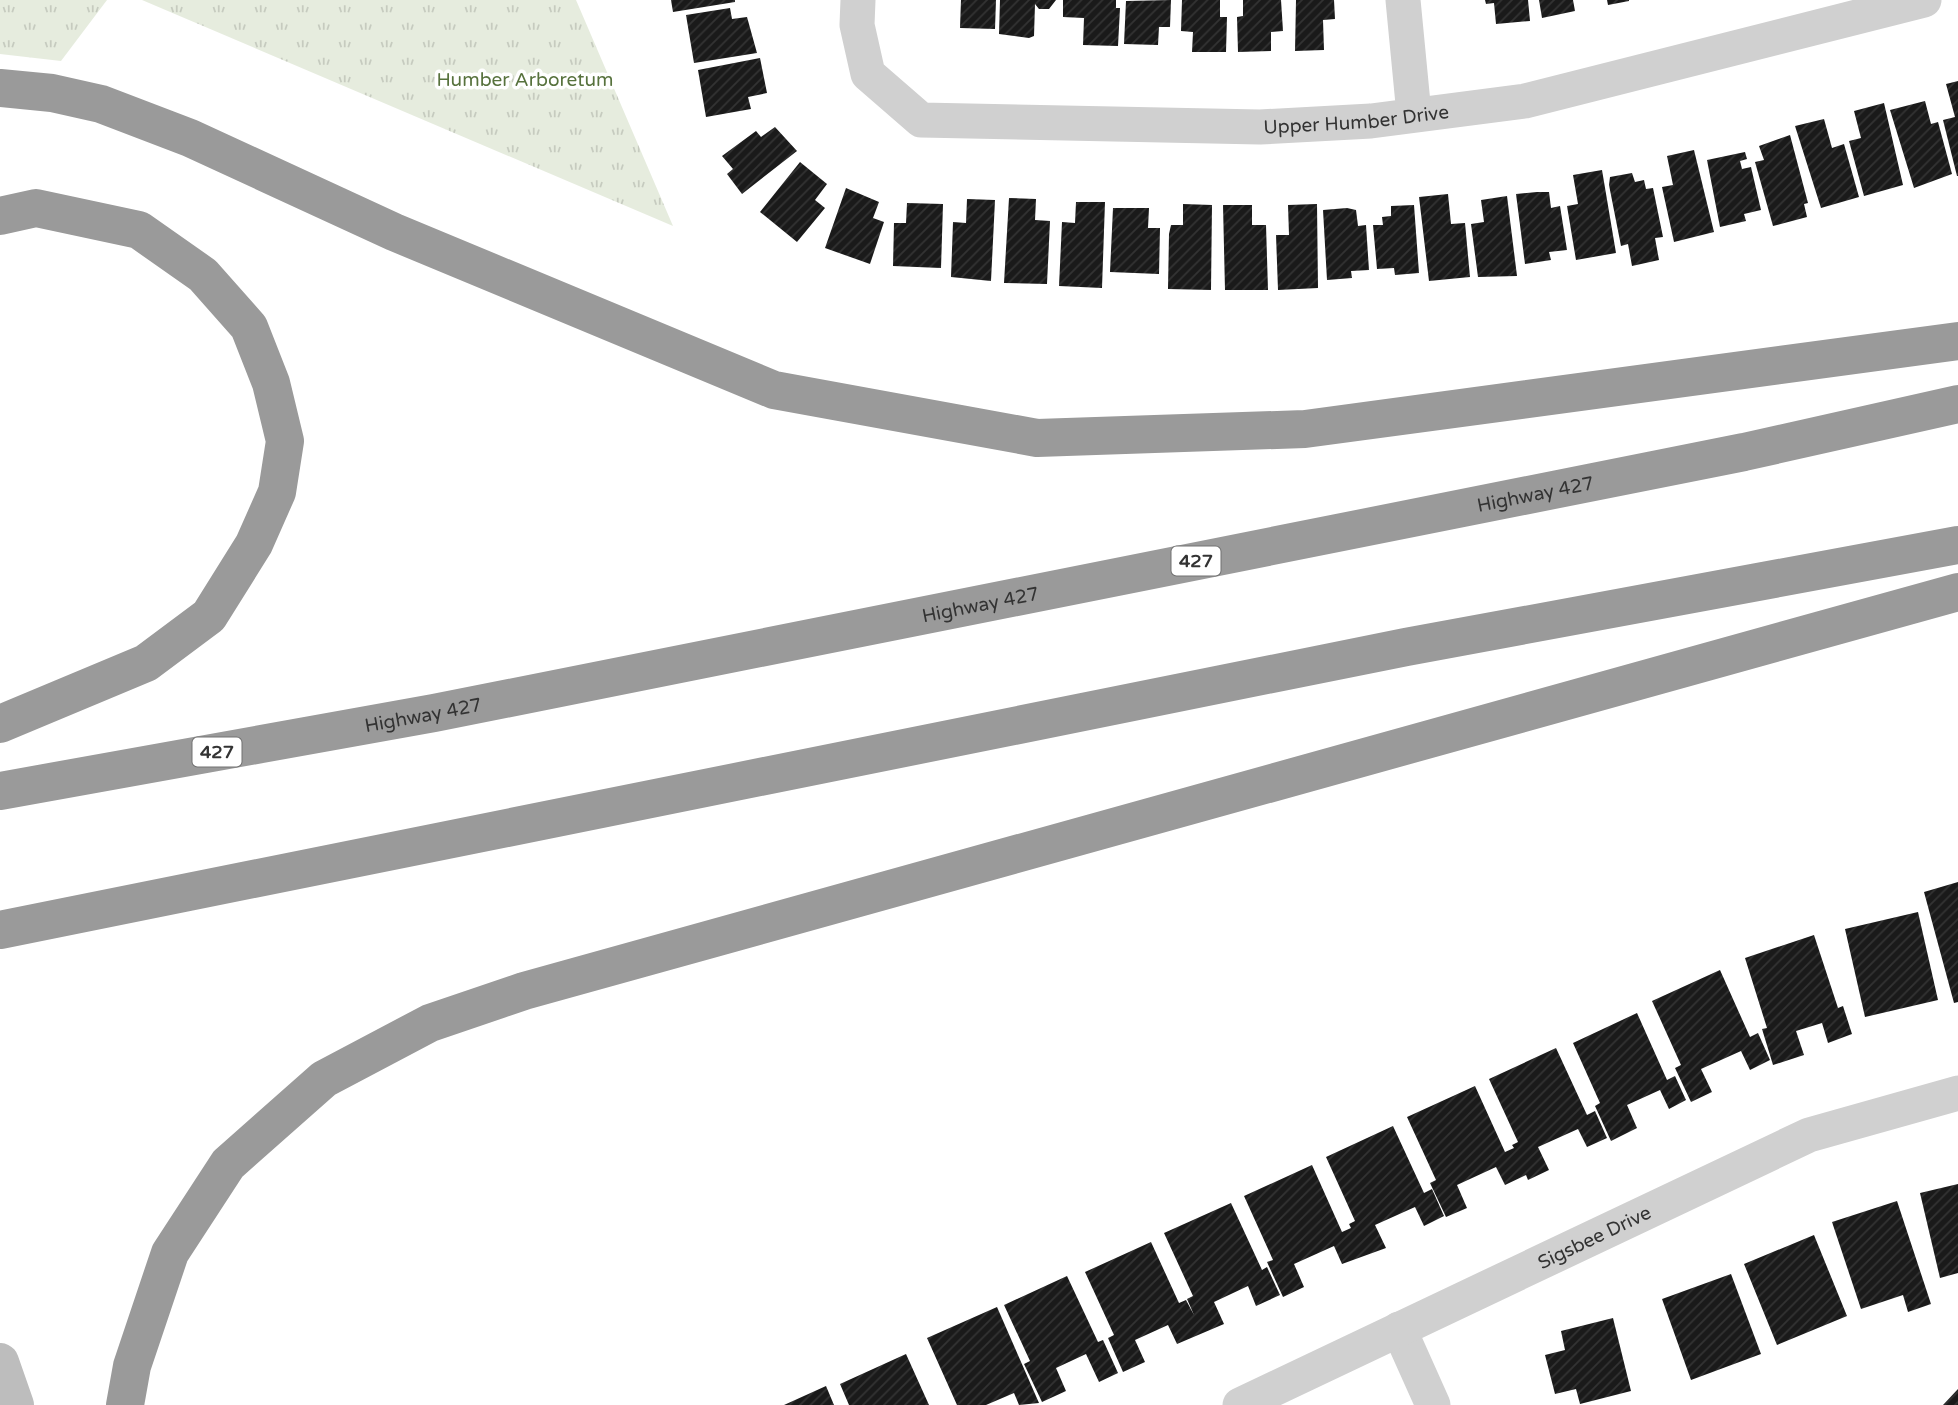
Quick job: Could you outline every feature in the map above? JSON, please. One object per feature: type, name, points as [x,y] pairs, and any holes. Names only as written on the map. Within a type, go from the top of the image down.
[{"type":"highway","points":[[0,88],[52,93],[101,104],[190,138],[394,232],[774,390],[1037,438],[1305,429],[1958,341]]},
{"type":"highway","points":[[0,216],[36,208],[139,230],[203,275],[249,327],[271,383],[285,441],[276,492],[259,533],[209,616],[146,663],[0,724]]},
{"type":"highway","name":"Highway 427","points":[[0,791],[447,710],[1744,452],[1958,404]]},
{"type":"highway","points":[[0,930],[1406,647],[1958,545]]},
{"type":"highway","points":[[125,1405],[132,1366],[170,1253],[228,1164],[324,1079],[430,1023],[537,987],[1958,592]]},
{"type":"main road","points":[[0,1362],[15,1405]]},
{"type":"street","name":"Upper Humber Drive","points":[[858,0],[857,25],[868,74],[921,120],[1259,127],[1371,121],[1525,101],[1924,0]]},
{"type":"street","points":[[1403,0],[1414,114]]},
{"type":"street","name":"Sigsbee Drive","points":[[1240,1405],[1809,1135],[1958,1093]]},
{"type":"street","points":[[1399,1329],[1433,1405]]},
{"type":"green space","points":[[0,0],[107,0],[61,61],[0,54]]},
{"type":"green space","name":"Humber Arboretum","points":[[142,0],[576,0],[673,226]]},
{"type":"building","points":[[671,0],[735,0],[735,2],[673,12]]},
{"type":"building","points":[[961,0],[996,0],[995,29],[960,28]]},
{"type":"building","points":[[1000,0],[1056,0],[1049,9],[1039,9],[1035,4],[1034,36],[1029,38],[999,34]]},
{"type":"building","points":[[1063,0],[1116,0],[1116,8],[1120,8],[1118,46],[1083,45],[1084,18],[1063,17]]},
{"type":"building","points":[[1171,0],[1170,27],[1159,27],[1158,45],[1124,44],[1126,1]]},
{"type":"building","points":[[1182,0],[1220,0],[1220,17],[1227,17],[1226,52],[1192,52],[1193,32],[1181,31]]},
{"type":"building","points":[[1243,0],[1281,0],[1283,31],[1271,32],[1271,51],[1238,52],[1237,17],[1243,16]]},
{"type":"building","points":[[1296,0],[1334,0],[1335,19],[1323,20],[1324,50],[1295,51]]},
{"type":"building","points":[[1485,0],[1528,0],[1530,21],[1496,24],[1494,3],[1486,4]]},
{"type":"building","points":[[1539,0],[1573,0],[1575,11],[1542,18]]},
{"type":"building","points":[[1607,0],[1629,0],[1629,1],[1608,5]]},
{"type":"building","points":[[730,8],[732,19],[747,17],[757,53],[694,63],[686,15]]},
{"type":"building","points":[[760,58],[767,93],[748,97],[751,109],[706,117],[698,70]]},
{"type":"building","points":[[1958,81],[1957,176],[1943,120],[1955,117],[1946,84]]},
{"type":"building","points":[[1925,101],[1931,124],[1938,122],[1952,174],[1914,188],[1890,110]]},
{"type":"building","points":[[1884,103],[1903,185],[1864,196],[1849,141],[1861,138],[1854,111]]},
{"type":"building","points":[[1824,119],[1832,148],[1844,144],[1859,197],[1821,208],[1795,126]]},
{"type":"building","points":[[775,127],[797,151],[742,194],[727,174],[733,169],[722,156],[756,131],[761,137]]},
{"type":"building","points":[[1790,135],[1808,203],[1804,204],[1807,217],[1773,226],[1755,162],[1764,160],[1759,146]]},
{"type":"building","points":[[1694,150],[1714,232],[1674,242],[1662,187],[1673,185],[1667,156]]},
{"type":"building","points":[[1745,152],[1747,159],[1740,161],[1742,169],[1751,167],[1761,210],[1744,214],[1746,221],[1720,227],[1707,160]]},
{"type":"building","points":[[800,162],[827,184],[815,200],[825,208],[797,242],[760,212]]},
{"type":"building","points":[[1602,170],[1616,253],[1576,260],[1567,206],[1578,204],[1573,175]]},
{"type":"building","points":[[1632,173],[1635,182],[1644,180],[1646,189],[1653,188],[1663,237],[1655,238],[1659,260],[1632,266],[1628,244],[1621,246],[1609,185],[1610,177]]},
{"type":"building","points":[[846,188],[879,202],[873,218],[884,222],[870,264],[825,248]]},
{"type":"building","points":[[1549,192],[1551,208],[1560,206],[1567,250],[1549,252],[1551,260],[1525,264],[1516,194]]},
{"type":"building","points":[[1448,194],[1451,224],[1465,223],[1470,277],[1429,281],[1419,197]]},
{"type":"building","points":[[1507,196],[1517,276],[1478,277],[1471,224],[1484,222],[1481,200]]},
{"type":"building","points":[[1009,198],[1036,199],[1035,220],[1050,221],[1047,284],[1004,283]]},
{"type":"building","points":[[967,199],[995,200],[991,281],[951,277],[953,222],[966,223]]},
{"type":"building","points":[[1076,202],[1105,202],[1102,288],[1059,286],[1062,222],[1075,223]]},
{"type":"building","points":[[907,203],[943,204],[941,268],[893,266],[894,223],[906,223]]},
{"type":"building","points":[[1183,204],[1212,205],[1211,290],[1168,289],[1169,234],[1171,225],[1183,225]]},
{"type":"building","points":[[1317,204],[1318,288],[1278,290],[1276,235],[1289,235],[1288,205]]},
{"type":"building","points":[[1223,205],[1252,205],[1252,225],[1266,225],[1268,290],[1225,290]]},
{"type":"building","points":[[1414,205],[1419,273],[1395,275],[1394,268],[1377,269],[1373,225],[1383,225],[1382,217],[1391,216],[1391,206]]},
{"type":"building","points":[[1113,208],[1149,208],[1148,228],[1160,228],[1159,274],[1110,272]]},
{"type":"building","points":[[1323,210],[1356,210],[1358,226],[1366,225],[1369,270],[1351,271],[1352,278],[1327,280]]},
{"type":"building","points":[[1958,882],[1958,1002],[1954,1003],[1924,892]]},
{"type":"building","points":[[1918,912],[1938,1000],[1865,1017],[1845,929]]},
{"type":"building","points":[[1814,935],[1838,1008],[1843,1006],[1852,1034],[1828,1043],[1822,1023],[1796,1031],[1804,1055],[1773,1065],[1762,1029],[1767,1028],[1745,958]]},
{"type":"building","points":[[1720,970],[1750,1037],[1758,1033],[1770,1060],[1750,1070],[1741,1051],[1701,1069],[1712,1092],[1691,1102],[1675,1068],[1681,1065],[1652,1001]]},
{"type":"building","points":[[1637,1013],[1667,1080],[1675,1076],[1686,1100],[1669,1109],[1660,1090],[1627,1105],[1637,1128],[1611,1141],[1595,1106],[1600,1103],[1573,1043]]},
{"type":"building","points":[[1556,1048],[1587,1115],[1595,1111],[1607,1138],[1587,1147],[1578,1129],[1538,1147],[1549,1170],[1528,1180],[1526,1175],[1505,1185],[1496,1167],[1457,1185],[1467,1208],[1446,1217],[1430,1183],[1436,1180],[1407,1117],[1475,1086],[1505,1152],[1514,1148],[1512,1145],[1518,1142],[1489,1079]]},
{"type":"building","points":[[1393,1126],[1424,1193],[1432,1189],[1444,1216],[1424,1226],[1415,1207],[1375,1225],[1386,1248],[1342,1264],[1334,1246],[1294,1264],[1304,1287],[1283,1297],[1267,1262],[1273,1260],[1244,1196],[1312,1165],[1342,1232],[1351,1228],[1349,1224],[1355,1221],[1326,1157]]},
{"type":"building","points":[[1958,1184],[1958,1273],[1940,1278],[1920,1193]]},
{"type":"building","points":[[1897,1201],[1931,1304],[1908,1312],[1903,1295],[1861,1309],[1832,1222]]},
{"type":"building","points":[[1231,1203],[1262,1270],[1267,1267],[1280,1295],[1256,1306],[1248,1286],[1214,1302],[1224,1324],[1177,1344],[1168,1325],[1135,1340],[1145,1362],[1123,1372],[1108,1338],[1114,1335],[1085,1272],[1151,1242],[1179,1303],[1186,1300],[1194,1315],[1187,1299],[1193,1296],[1164,1233]]},
{"type":"building","points":[[1814,1235],[1847,1316],[1777,1345],[1744,1264]]},
{"type":"building","points":[[1731,1274],[1761,1354],[1691,1380],[1662,1299]]},
{"type":"building","points":[[1067,1276],[1098,1342],[1103,1340],[1118,1373],[1099,1382],[1086,1354],[1056,1368],[1066,1391],[1042,1402],[1024,1364],[1030,1361],[1004,1305]]},
{"type":"building","points":[[997,1307],[1039,1403],[1019,1405],[1014,1393],[986,1405],[957,1405],[927,1338]]},
{"type":"building","points":[[1613,1318],[1631,1391],[1580,1404],[1576,1389],[1555,1394],[1545,1355],[1565,1350],[1561,1331]]},
{"type":"building","points":[[906,1354],[929,1405],[849,1405],[840,1384]]},
{"type":"building","points":[[826,1386],[834,1405],[784,1405]]},
{"type":"building","points":[[1958,1389],[1958,1405],[1943,1405]]}]
